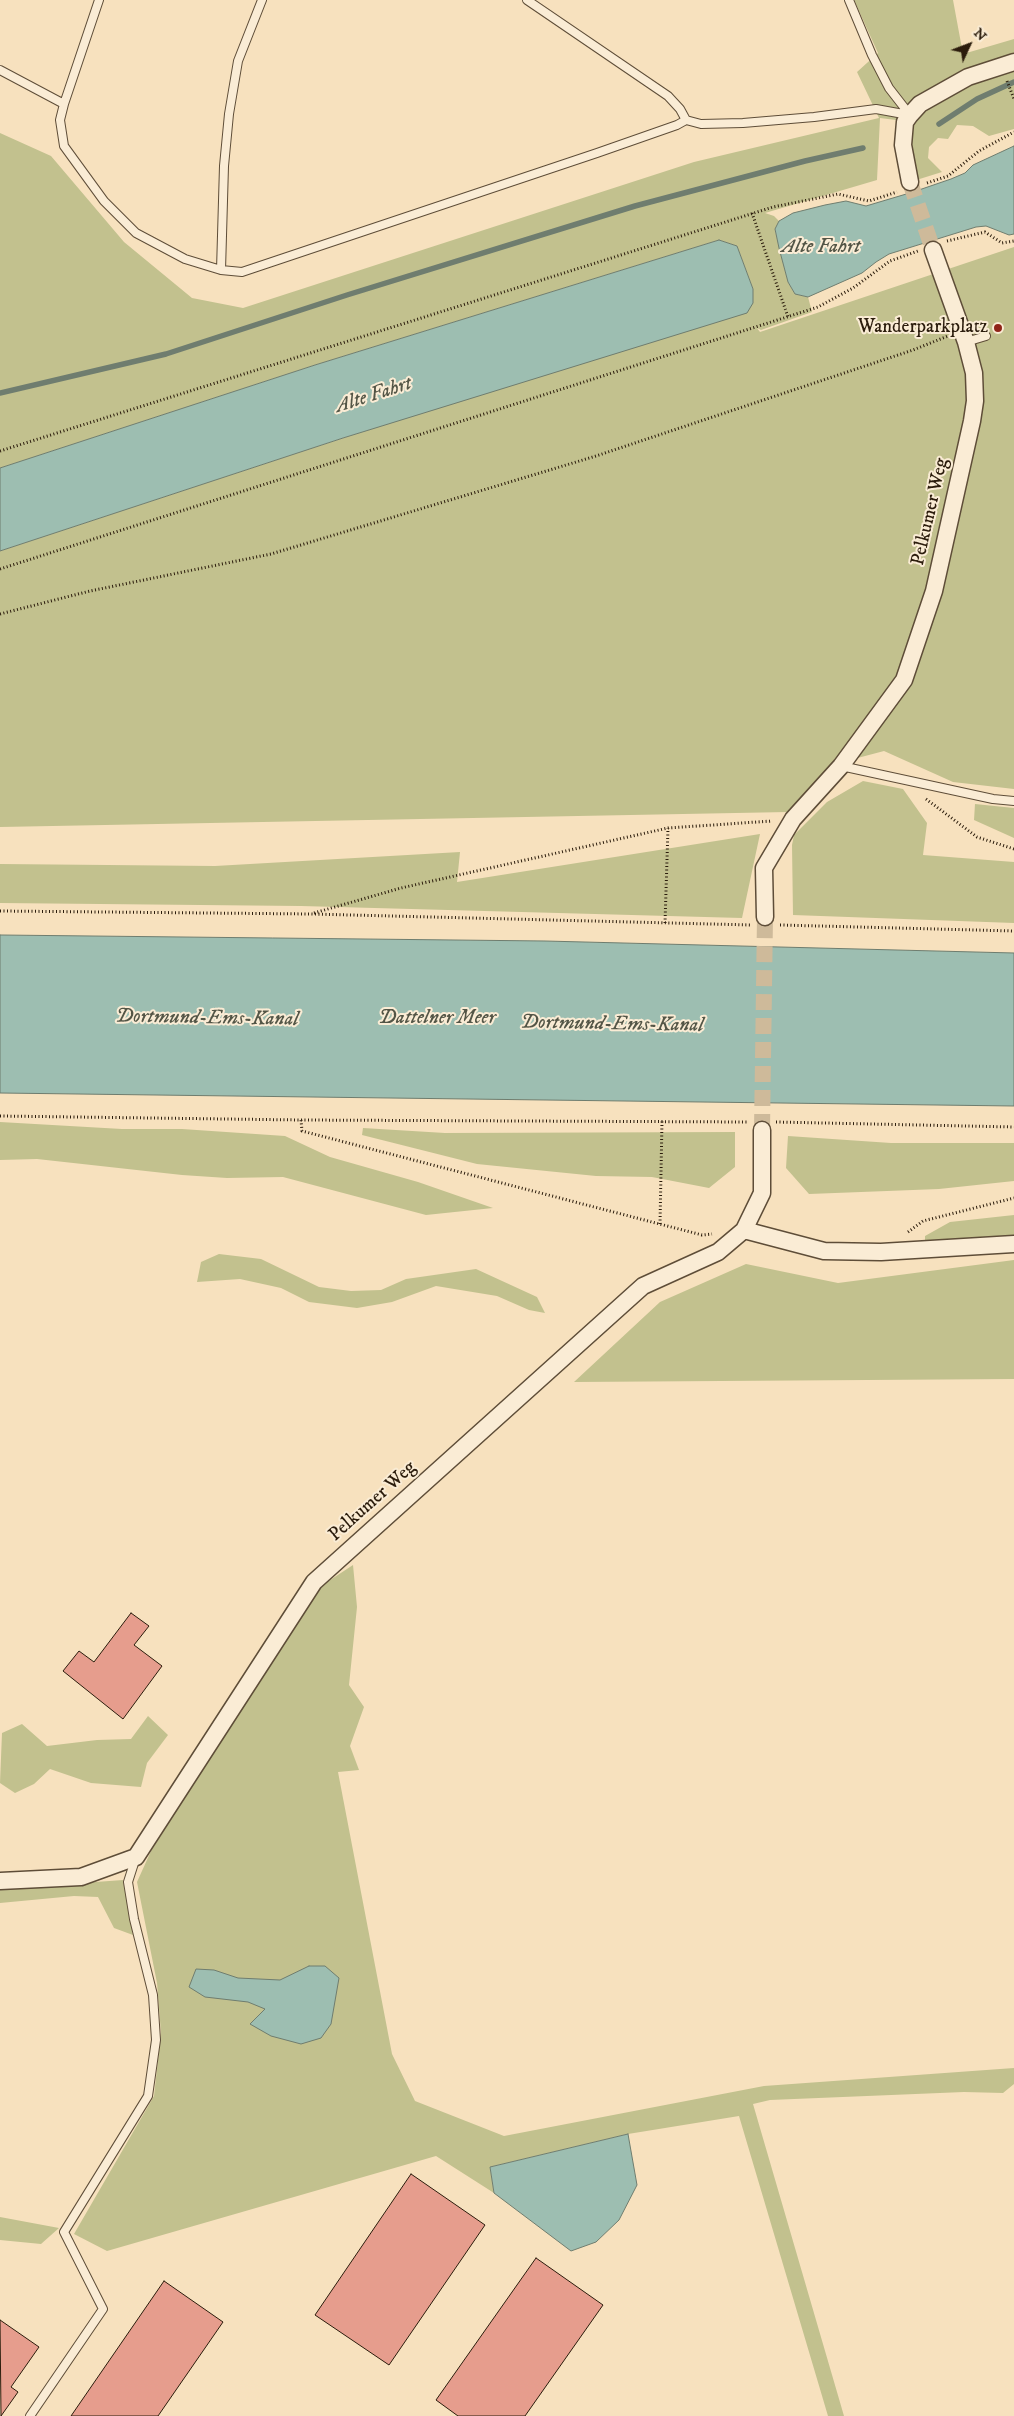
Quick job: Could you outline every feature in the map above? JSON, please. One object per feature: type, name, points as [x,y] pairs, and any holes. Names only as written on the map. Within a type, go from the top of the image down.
[{"type":"street","points":[[910,182],[902,145],[905,122],[910,115],[920,104],[968,77],[1014,62]]},
{"type":"street","name":"Pelkumer Weg","points":[[765,922],[764,868],[793,820],[841,766],[904,680],[934,591],[972,421],[974,374],[964,336],[932,247]]},
{"type":"street","name":"Pelkumer Weg","points":[[136,1858],[314,1582],[643,1286],[718,1252],[744,1230],[762,1194],[762,1125]]},
{"type":"street","points":[[744,1230],[824,1251],[881,1252],[1014,1244]]},
{"type":"street","points":[[0,1881],[81,1877],[136,1858]]},
{"type":"lane","points":[[99,0],[60,120],[64,146],[104,201],[136,233],[185,260],[222,270],[242,272],[597,153],[677,125],[686,120],[701,124],[743,123],[876,109],[910,115]]},
{"type":"lane","points":[[222,270],[224,166],[229,114],[238,61],[262,0]]},
{"type":"lane","points":[[527,0],[668,96],[680,108],[686,120]]},
{"type":"lane","points":[[848,0],[889,88],[910,115]]},
{"type":"lane","points":[[0,70],[64,104]]},
{"type":"lane","points":[[964,336],[986,336]]},
{"type":"lane","points":[[841,766],[993,799],[1014,801]]},
{"type":"lane","points":[[30,2416],[103,2309],[64,2232],[148,2096],[156,2040],[153,1995],[134,1919],[128,1882],[136,1858]]},
{"type":"path","points":[[1007,80],[1014,99]]},
{"type":"path","points":[[948,176],[979,151],[1014,132]]},
{"type":"path","points":[[0,451],[773,207],[838,194],[869,201]]},
{"type":"path","points":[[752,214],[788,317]]},
{"type":"path","points":[[0,569],[818,307],[853,288],[890,261],[974,233],[985,232],[1002,243],[1014,241]]},
{"type":"path","points":[[0,614],[90,591],[271,554],[596,456],[913,350],[964,336]]},
{"type":"path","points":[[923,797],[977,837],[1014,849]]},
{"type":"path","points":[[311,914],[401,888],[668,828],[793,820]]},
{"type":"path","points":[[666,923],[668,828]]},
{"type":"path","points":[[0,911],[311,914],[666,923],[765,922],[1014,931]]},
{"type":"path","points":[[0,1116],[301,1120],[662,1121],[762,1125],[1014,1127]]},
{"type":"path","points":[[301,1120],[302,1131],[702,1235],[744,1230]]},
{"type":"path","points":[[660,1224],[662,1121]]},
{"type":"path","points":[[881,1252],[923,1221],[1014,1198]]},
{"type":"shaded area","points":[[854,0],[953,0],[963,54],[1014,39],[1014,61],[904,121],[880,118],[877,180],[765,213],[774,216],[779,221],[775,230],[788,282],[795,294],[808,297],[812,312],[761,330],[757,328],[760,332],[1014,247],[1014,789],[953,782],[884,751],[831,765],[788,812],[0,827],[0,551],[753,303],[753,289],[737,246],[719,240],[315,365],[0,468],[0,133],[51,156],[124,242],[192,298],[243,308],[694,162],[879,118],[857,72],[878,53]]},
{"type":"shaded area","points":[[1014,63],[1014,129],[989,136],[973,126],[957,125],[948,139],[938,138],[929,147],[928,158],[942,172],[910,182],[911,116],[921,105]]},
{"type":"shaded area","points":[[863,781],[903,789],[927,823],[923,855],[1014,862],[1014,923],[793,915],[792,845],[794,835],[827,802]]},
{"type":"shaded area","points":[[975,804],[1014,808],[1014,838],[974,820]]},
{"type":"shaded area","points":[[760,834],[742,918],[301,906],[0,903],[0,864],[215,866],[460,852],[457,882]]},
{"type":"shaded area","points":[[0,1122],[122,1129],[182,1129],[285,1136],[330,1157],[418,1182],[493,1208],[426,1215],[283,1177],[227,1178],[37,1159],[0,1160]]},
{"type":"shaded area","points":[[363,1128],[445,1133],[735,1132],[735,1167],[709,1188],[652,1177],[596,1176],[477,1164],[362,1135]]},
{"type":"shaded area","points":[[788,1136],[891,1143],[1014,1143],[1014,1181],[939,1189],[809,1194],[786,1168]]},
{"type":"shaded area","points":[[1014,1215],[1014,1239],[925,1243],[925,1236],[950,1222]]},
{"type":"shaded area","points":[[219,1254],[261,1259],[319,1287],[351,1291],[381,1290],[406,1279],[476,1269],[537,1297],[545,1313],[529,1310],[497,1296],[436,1286],[392,1302],[357,1308],[309,1302],[281,1288],[240,1279],[197,1282],[201,1262]]},
{"type":"shaded area","points":[[1014,1260],[1014,1379],[574,1382],[660,1302],[746,1264],[838,1283]]},
{"type":"shaded area","points":[[353,1565],[357,1607],[349,1685],[364,1707],[350,1746],[359,1770],[338,1772],[392,2054],[415,2101],[504,2136],[764,2086],[1014,2068],[1014,2084],[1003,2093],[964,2092],[770,2100],[753,2104],[844,2416],[828,2416],[739,2116],[628,2134],[490,2167],[494,2193],[436,2156],[107,2251],[74,2234],[154,2096],[161,2033],[157,1983],[137,1882],[151,1851],[315,1590]]},
{"type":"shaded area","points":[[148,1716],[168,1735],[147,1763],[141,1787],[91,1783],[50,1769],[34,1784],[15,1793],[0,1783],[2,1733],[22,1724],[47,1746],[97,1740],[131,1739]]},
{"type":"shaded area","points":[[123,1880],[133,1935],[114,1928],[98,1897],[74,1896],[0,1903],[0,1889]]},
{"type":"shaded area","points":[[0,2217],[59,2228],[41,2244],[0,2240]]},
{"type":"water","name":"Alte Fahrt","points":[[1014,146],[1014,234],[1009,235],[986,226],[976,227],[889,254],[862,273],[808,297],[795,294],[788,282],[779,248],[775,229],[779,221],[793,213],[825,205],[846,201],[866,206],[913,192],[965,173],[973,165]]},
{"type":"water","points":[[719,240],[737,246],[753,289],[753,303],[747,313],[343,438],[0,551],[0,468],[315,365]]},
{"type":"water","name":"Dattelner Meer","points":[[0,935],[545,941],[1014,953],[1014,1106],[0,1093]]},
{"type":"water","points":[[309,1966],[325,1966],[339,1978],[331,2024],[321,2038],[301,2044],[271,2036],[250,2024],[265,2009],[248,2002],[205,1997],[189,1987],[196,1969],[214,1970],[238,1978],[280,1980]]},
{"type":"water","points":[[628,2134],[637,2185],[619,2220],[596,2242],[571,2251],[494,2193],[490,2167]]},
{"type":"building","points":[[131,1613],[149,1626],[134,1645],[162,1666],[123,1719],[63,1671],[79,1651],[94,1662]]},
{"type":"building","points":[[411,2174],[485,2225],[389,2365],[315,2315]]},
{"type":"building","points":[[536,2258],[603,2305],[525,2416],[458,2416],[436,2400]]},
{"type":"building","points":[[164,2281],[223,2322],[158,2416],[71,2416]]},
{"type":"building","points":[[0,2320],[39,2347],[11,2387],[18,2392],[1,2416]]},
{"type":"waterway","points":[[939,124],[977,99],[1014,82]]},
{"type":"waterway","points":[[0,393],[166,354],[347,295],[635,206],[805,161],[863,148]]},
{"type":"tunnel","points":[[910,182],[933,250]]},
{"type":"tunnel","points":[[762,1130],[765,917]]},
{"type":"place","name":"Wanderparkplatz","points":[[998,328]]},
{"type":"water label","name":"Dortmund-Ems-Kanal","points":[[207,1019]]},
{"type":"water label","name":"Dortmund-Ems-Kanal","points":[[612,1025]]}]
